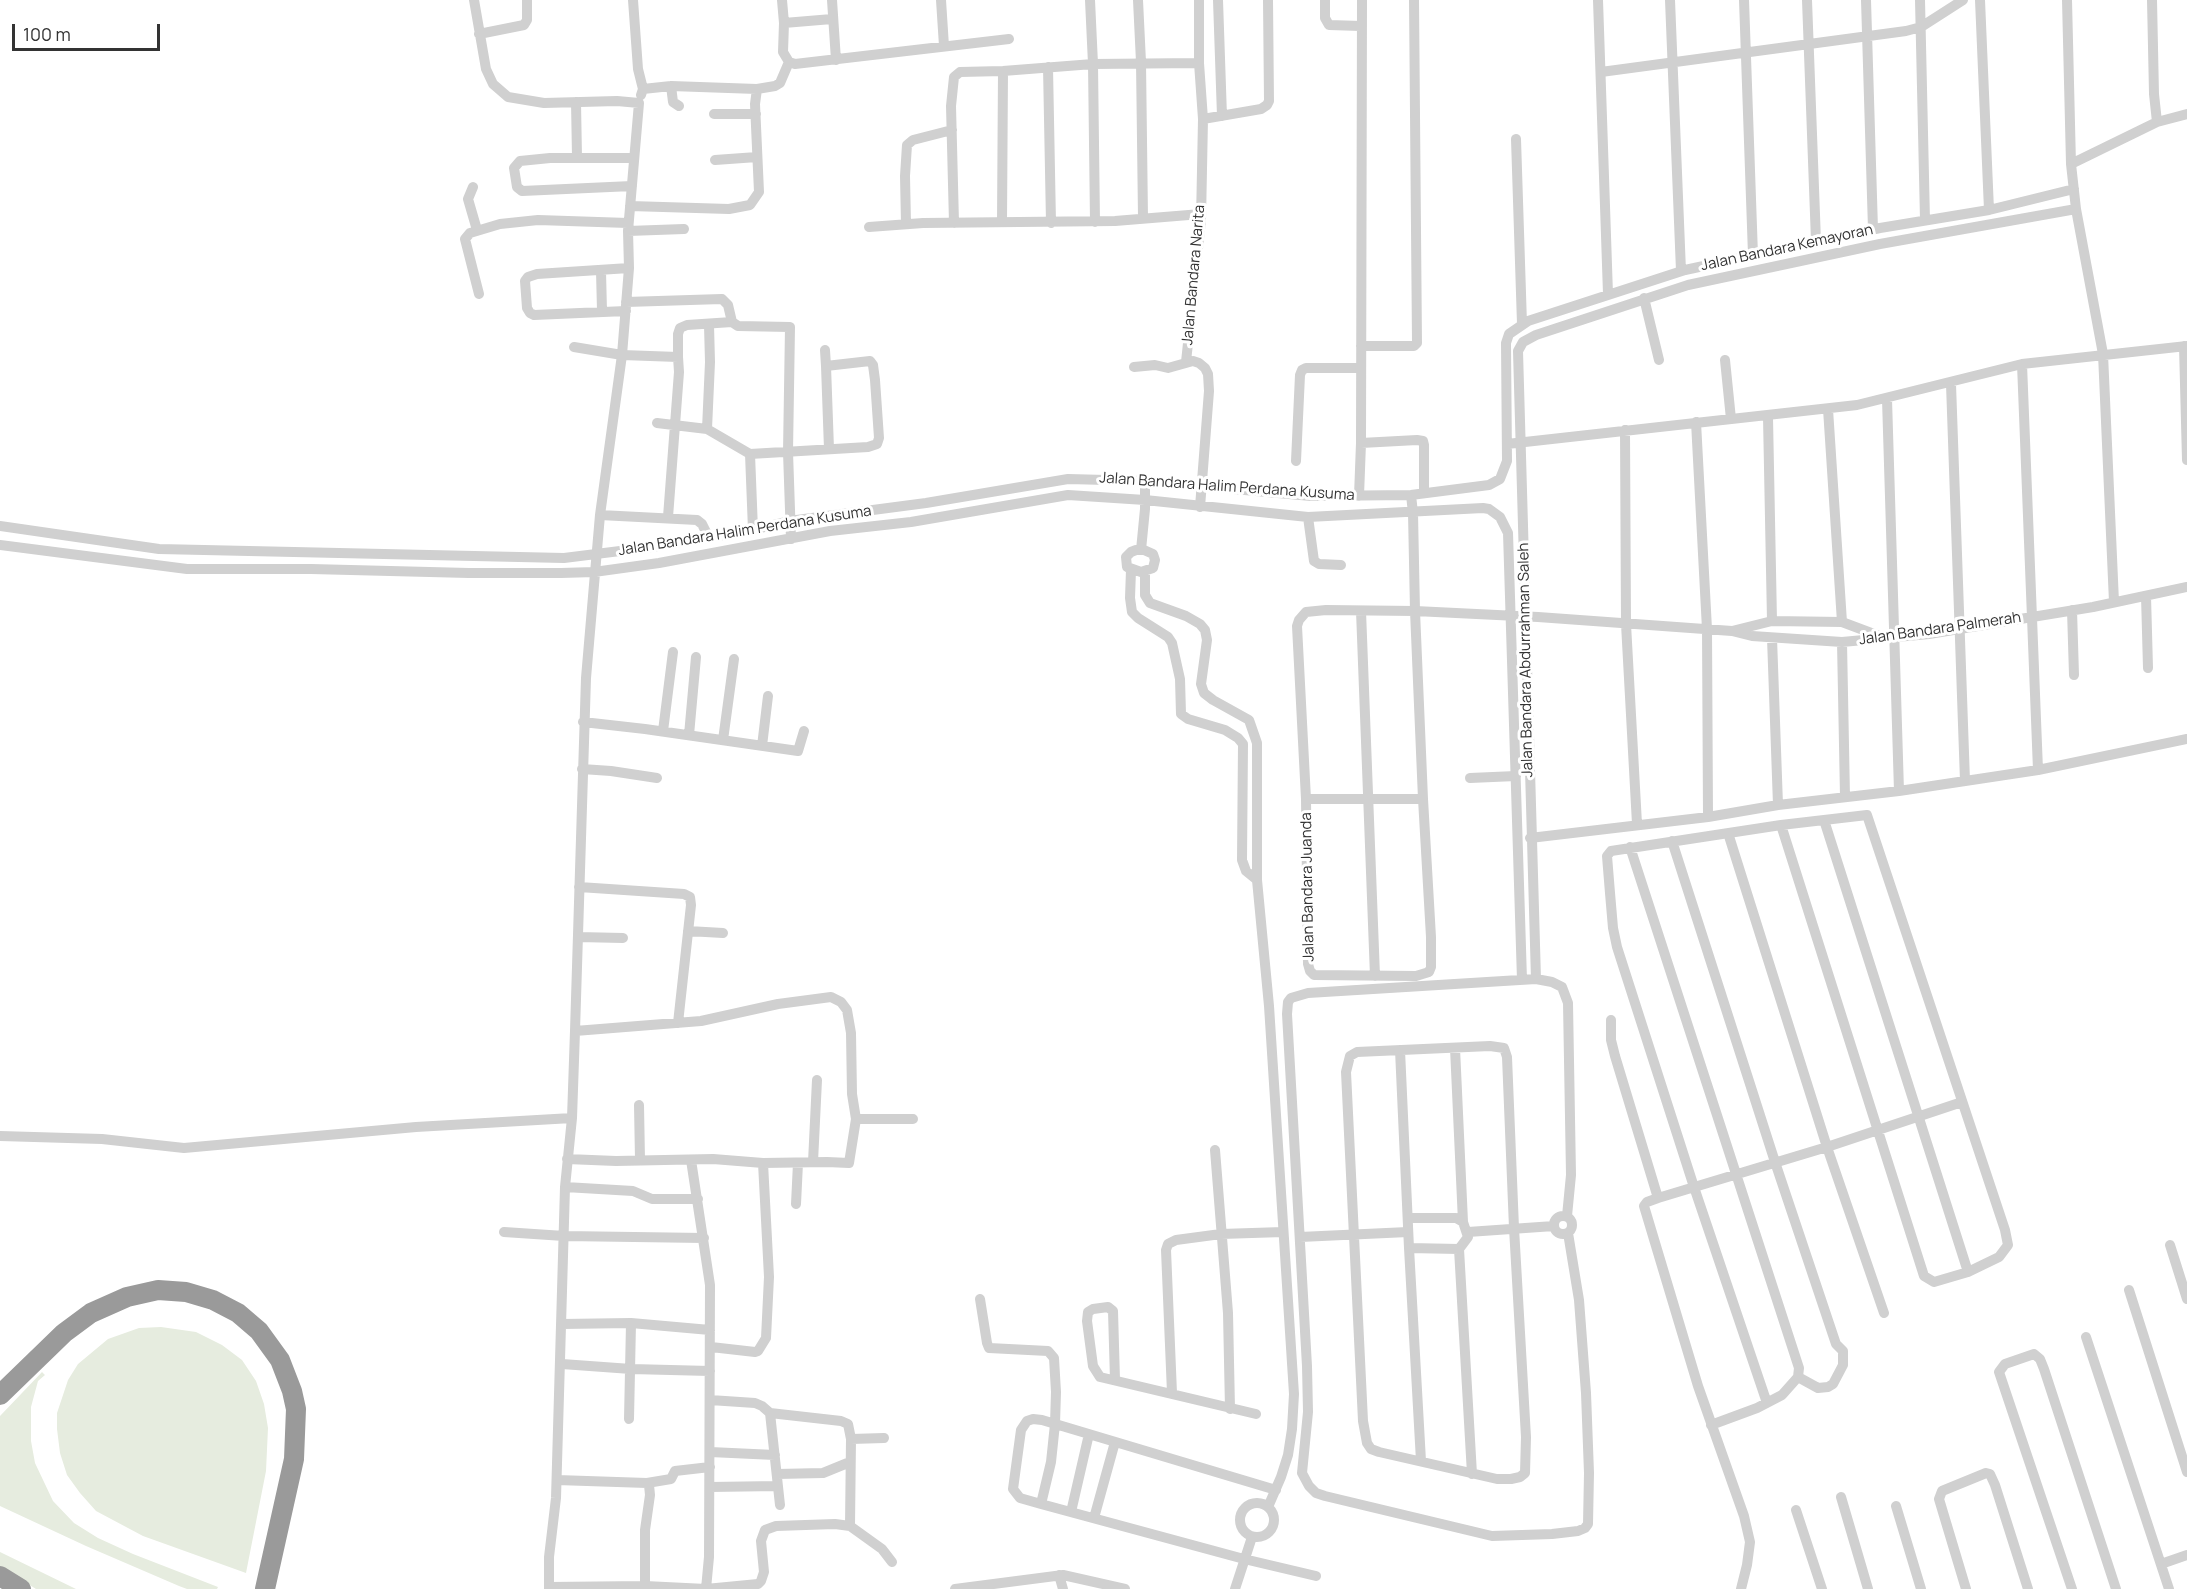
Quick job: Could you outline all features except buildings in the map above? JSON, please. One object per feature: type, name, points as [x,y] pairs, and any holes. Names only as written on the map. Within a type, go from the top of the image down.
[{"type":"highway","points":[[0,1395],[64,1333],[91,1312],[127,1297],[158,1290],[186,1292],[213,1300],[238,1313],[260,1331],[280,1360],[296,1408],[294,1459],[265,1589]]},
{"type":"highway","points":[[0,1576],[21,1589]]},
{"type":"street","points":[[474,0],[486,69],[492,84],[508,97],[526,102],[617,101],[639,103]]},
{"type":"street","points":[[479,33],[524,25],[528,20],[527,0]]},
{"type":"street","points":[[633,0],[638,69],[643,88],[639,103],[628,227],[616,309],[583,723],[572,1118],[567,1159],[562,1364],[549,1588],[645,1586],[706,1589],[758,1584],[764,1572],[761,1541],[765,1530],[776,1526],[807,1524],[850,1526],[882,1550],[892,1562]]},
{"type":"street","points":[[782,0],[783,52],[789,62],[795,64],[1010,39]]},
{"type":"street","points":[[832,0],[836,60]]},
{"type":"street","points":[[941,0],[944,46]]},
{"type":"street","points":[[1090,0],[1095,222]]},
{"type":"street","points":[[1138,0],[1142,62],[1143,218]]},
{"type":"street","name":"Jalan Bandara Narita","points":[[1199,0],[1198,63],[1203,119],[1201,217],[1186,362],[1200,363],[1205,368],[1209,381],[1200,507]]},
{"type":"street","points":[[1218,0],[1222,116]]},
{"type":"street","points":[[1203,119],[1261,109],[1269,101],[1268,0]]},
{"type":"street","points":[[1325,0],[1325,18],[1329,25],[1361,26]]},
{"type":"street","points":[[1359,496],[1362,0]]},
{"type":"street","points":[[1361,346],[1414,346],[1418,338],[1414,213],[1414,0]]},
{"type":"street","points":[[1598,0],[1608,294]]},
{"type":"street","points":[[1670,0],[1681,272]]},
{"type":"street","points":[[1744,0],[1753,255]]},
{"type":"street","points":[[1807,0],[1816,241]]},
{"type":"street","points":[[1866,0],[1873,229]]},
{"type":"street","points":[[1920,0],[1925,220]]},
{"type":"street","points":[[1601,72],[1906,31],[1921,27],[1963,0]]},
{"type":"street","points":[[1980,0],[1989,210]]},
{"type":"street","points":[[2067,0],[2071,164],[2076,209],[2103,354],[2115,602]]},
{"type":"street","points":[[2152,0],[2154,94],[2157,122]]},
{"type":"street","points":[[784,23],[832,19]]},
{"type":"street","points":[[643,88],[671,86],[757,89],[775,86],[780,83],[789,62]]},
{"type":"street","points":[[954,223],[951,91],[954,76],[960,72],[1142,62],[1198,63]]},
{"type":"street","points":[[1048,67],[1051,223]]},
{"type":"street","points":[[1002,222],[1003,71]]},
{"type":"street","points":[[671,86],[673,102],[679,106]]},
{"type":"street","points":[[630,206],[729,209],[750,205],[759,192],[757,89]]},
{"type":"street","points":[[576,102],[576,157]]},
{"type":"street","points":[[714,114],[756,114]]},
{"type":"street","points":[[2071,164],[2157,122],[2187,114]]},
{"type":"street","points":[[906,224],[904,176],[908,145],[913,140],[952,130]]},
{"type":"street","points":[[1516,139],[1522,324]]},
{"type":"street","points":[[715,160],[757,157]]},
{"type":"street","points":[[632,186],[525,191],[516,187],[514,168],[518,162],[550,158],[634,158]]},
{"type":"street","points":[[473,187],[468,199],[477,230]]},
{"type":"street","name":"Jalan Bandara Kemayoran","points":[[1509,334],[1522,324],[1681,272],[1873,229],[1989,210],[2074,189]]},
{"type":"street","name":"Jalan Bandara Kemayoran","points":[[1522,342],[1536,335],[1688,285],[1880,244],[2076,209]]},
{"type":"street","points":[[869,227],[906,224],[1095,222],[1201,217]]},
{"type":"street","points":[[479,294],[465,239],[477,230],[500,224],[537,220],[684,229]]},
{"type":"street","points":[[621,269],[531,275],[525,281],[529,311],[534,315],[722,299],[727,302],[732,322]]},
{"type":"street","points":[[600,271],[616,309]]},
{"type":"street","points":[[1644,298],[1659,360]]},
{"type":"street","points":[[668,517],[676,424],[680,328],[687,325],[732,322],[743,327],[790,327],[788,452],[791,539]]},
{"type":"street","points":[[707,429],[710,362],[708,325]]},
{"type":"street","points":[[1522,342],[1509,334],[1506,343],[1507,444],[1828,409],[1887,399],[2022,364],[2186,346],[2187,460]]},
{"type":"street","name":"Jalan Bandara Abdurrahman Saleh","points":[[1522,342],[1518,351],[1530,838],[1536,979]]},
{"type":"street","points":[[574,347],[614,353],[678,357]]},
{"type":"street","points":[[825,350],[829,449]]},
{"type":"street","points":[[1725,360],[1731,419]]},
{"type":"street","points":[[657,423],[707,429],[750,454],[877,444],[879,438],[872,362],[826,366]]},
{"type":"street","points":[[1134,367],[1155,365],[1168,368],[1186,362]]},
{"type":"street","points":[[2022,364],[2038,770]]},
{"type":"street","points":[[1296,461],[1302,370],[1305,368],[1361,368]]},
{"type":"street","points":[[1951,384],[1965,781]]},
{"type":"street","points":[[1887,399],[1899,791]]},
{"type":"street","points":[[1828,409],[1842,622]]},
{"type":"street","points":[[1768,417],[1772,621]]},
{"type":"street","points":[[1696,422],[1707,629],[1708,817]]},
{"type":"street","points":[[1624,430],[1626,624],[1638,824]]},
{"type":"street","points":[[1361,444],[1422,441],[1424,493]]},
{"type":"street","name":"Jalan Bandara Halim Perdana Kusuma","points":[[0,526],[159,549],[564,558],[596,555],[753,530],[789,521],[926,503],[1068,479],[1145,481],[1311,496],[1411,495],[1489,485],[1498,481],[1504,471],[1507,444]]},
{"type":"street","points":[[750,454],[753,530]]},
{"type":"street","points":[[1141,550],[1145,481]]},
{"type":"street","name":"Jalan Bandara Halim Perdana Kusuma","points":[[0,544],[187,570],[311,568],[472,573],[594,572],[659,563],[830,531],[923,520],[1068,495],[1145,505],[1200,507],[1308,517],[1483,508]]},
{"type":"street","name":"Jalan Bandara Juanda","points":[[1411,495],[1413,513],[1415,611],[1423,799],[1431,937],[1431,970],[1416,976],[1316,975],[1310,971],[1308,964],[1306,799],[1297,626],[1299,620],[1306,612],[1326,610],[1415,611],[1510,616]]},
{"type":"street","name":"Jalan Bandara Abdurrahman Saleh","points":[[1483,508],[1500,517],[1508,532],[1522,980]]},
{"type":"street","points":[[600,515],[697,520],[709,537]]},
{"type":"street","points":[[1308,517],[1314,561],[1319,564],[1341,565]]},
{"type":"street","points":[[1508,532],[1523,532]]},
{"type":"street","points":[[1131,570],[1145,571],[1153,568],[1155,558],[1151,553],[1141,550],[1131,552],[1126,557],[1126,564],[1131,570],[1132,612],[1171,639],[1182,697],[1179,712],[1184,717],[1226,730],[1243,744],[1242,860],[1246,871],[1257,880]]},
{"type":"street","points":[[472,573],[473,556]]},
{"type":"street","points":[[1145,571],[1145,595],[1150,603],[1186,616],[1200,624],[1205,630],[1207,640],[1202,684],[1204,693],[1249,720],[1257,743],[1257,880],[1269,1006],[1293,1411],[1287,1455],[1268,1507]]},
{"type":"street","name":"Jalan Bandara Palmerah","points":[[1510,616],[1707,629],[1772,638],[1842,642],[1960,628],[2072,610],[2187,586]]},
{"type":"street","points":[[2146,596],[2148,668]]},
{"type":"street","points":[[2072,610],[2074,675]]},
{"type":"street","points":[[1361,611],[1375,976]]},
{"type":"street","points":[[1732,631],[1752,624],[1772,621],[1842,622],[1882,637]]},
{"type":"street","points":[[1772,638],[1778,805]]},
{"type":"street","points":[[1842,642],[1845,797]]},
{"type":"street","points":[[663,731],[674,652]]},
{"type":"street","points":[[689,735],[696,657]]},
{"type":"street","points":[[723,740],[734,659]]},
{"type":"street","points":[[1182,697],[1204,693]]},
{"type":"street","points":[[762,746],[768,696]]},
{"type":"street","points":[[583,723],[663,731],[798,751],[804,731]]},
{"type":"street","points":[[1530,838],[1899,791],[2038,770],[2187,739]]},
{"type":"street","points":[[1243,744],[1257,743]]},
{"type":"street","points":[[582,769],[657,778]]},
{"type":"street","points":[[1470,778],[1516,776]]},
{"type":"street","points":[[1306,799],[1423,799]]},
{"type":"street","points":[[1767,1402],[1694,1187],[1626,975],[1613,928],[1607,856],[1614,849],[1781,825],[1863,814],[1868,817],[2007,1241],[2006,1250],[2000,1257],[1968,1272],[1934,1282],[1927,1280],[1924,1276],[1781,825]]},
{"type":"street","points":[[1824,820],[1968,1272]]},
{"type":"street","points":[[1728,833],[1827,1147],[1884,1313]]},
{"type":"street","points":[[1672,841],[1775,1162],[1836,1344],[1842,1351],[1843,1365],[1833,1384],[1828,1387],[1818,1388],[1798,1377]]},
{"type":"street","points":[[1630,847],[1798,1362],[1798,1377],[1789,1389],[1767,1402],[1712,1425]]},
{"type":"street","points":[[579,887],[684,894],[690,897],[678,1023]]},
{"type":"street","points":[[688,931],[723,933]]},
{"type":"street","points":[[578,937],[623,938]]},
{"type":"street","points":[[1554,1226],[1560,1233],[1568,1233],[1573,1223],[1567,1216],[1571,1175],[1568,1003],[1562,987],[1552,982],[1536,979],[1308,993],[1291,998],[1288,1002],[1287,1014],[1308,1412],[1302,1473],[1316,1493],[1492,1536],[1530,1536],[1578,1531],[1585,1528],[1588,1524],[1589,1473],[1586,1393],[1579,1300],[1568,1233]]},
{"type":"street","points":[[567,1159],[849,1163],[856,1119],[852,1094],[851,1034],[847,1010],[842,1002],[831,997],[778,1004],[701,1021],[575,1031]]},
{"type":"street","points":[[1611,1020],[1611,1040],[1615,1056],[1658,1198]]},
{"type":"street","points":[[1490,1046],[1504,1048],[1506,1051],[1526,1437],[1526,1468],[1523,1476],[1516,1479],[1497,1479],[1472,1474],[1371,1449],[1364,1436],[1347,1061],[1357,1052],[1455,1048],[1490,1046]]},
{"type":"street","points":[[1455,1048],[1467,1240],[1459,1249],[1472,1474]]},
{"type":"street","points":[[1400,1050],[1422,1461]]},
{"type":"street","points":[[813,1162],[817,1080]]},
{"type":"street","points":[[1741,1589],[1750,1542],[1645,1213],[1645,1204],[1735,1173],[1827,1147],[1962,1102]]},
{"type":"street","points":[[639,1105],[640,1160]]},
{"type":"street","points":[[0,1136],[102,1139],[184,1148],[416,1127],[572,1118]]},
{"type":"street","points":[[856,1119],[913,1119]]},
{"type":"street","points":[[1215,1149],[1228,1313],[1230,1408]]},
{"type":"street","points":[[692,1160],[710,1285],[710,1487],[706,1589]]},
{"type":"street","points":[[711,1347],[755,1352],[766,1338],[769,1277],[763,1163]]},
{"type":"street","points":[[796,1204],[798,1163]]},
{"type":"street","points":[[566,1187],[633,1191],[652,1199],[698,1199]]},
{"type":"street","points":[[1554,1226],[1558,1218],[1567,1216]]},
{"type":"street","points":[[1408,1218],[1455,1218],[1466,1227],[1554,1226]]},
{"type":"street","points":[[504,1232],[564,1236],[704,1238]]},
{"type":"street","points":[[1300,1237],[1408,1232]]},
{"type":"street","points":[[1172,1394],[1167,1247],[1176,1240],[1221,1234],[1283,1233]]},
{"type":"street","points":[[2170,1245],[2187,1299]]},
{"type":"street","points":[[1409,1248],[1459,1249]]},
{"type":"street","points":[[2129,1290],[2187,1472]]},
{"type":"street","points":[[981,1299],[989,1348],[1048,1351],[1053,1355],[1056,1392],[1055,1424],[1051,1462],[1041,1504]]},
{"type":"street","points":[[1115,1380],[1113,1311],[1108,1307],[1093,1309],[1088,1312],[1087,1321],[1092,1366],[1100,1377],[1256,1414]]},
{"type":"street","points":[[562,1324],[631,1323],[711,1330]]},
{"type":"street","points":[[629,1419],[631,1323]]},
{"type":"street","points":[[2086,1337],[2169,1589]]},
{"type":"street","points":[[2072,1589],[1999,1372],[2005,1364],[2034,1354],[2040,1359],[2044,1369],[2116,1589]]},
{"type":"street","points":[[562,1364],[710,1371]]},
{"type":"street","points":[[710,1400],[755,1403],[770,1413],[842,1421],[848,1424],[851,1439],[850,1526]]},
{"type":"street","points":[[770,1413],[780,1505]]},
{"type":"street","points":[[1276,1490],[1033,1419],[1027,1421],[1022,1430],[1013,1489],[1020,1498],[1244,1559],[1316,1576]]},
{"type":"street","points":[[1071,1512],[1089,1434]]},
{"type":"street","points":[[851,1439],[884,1438]]},
{"type":"street","points":[[1094,1518],[1115,1442]]},
{"type":"street","points":[[710,1452],[774,1455]]},
{"type":"street","points":[[777,1474],[826,1472],[850,1462]]},
{"type":"street","points":[[557,1480],[647,1483],[670,1479],[675,1471],[710,1467]]},
{"type":"street","points":[[1966,1589],[1939,1499],[1942,1491],[1984,1473],[1988,1473],[1995,1485],[2028,1589]]},
{"type":"street","points":[[645,1586],[645,1530],[651,1491],[647,1483]]},
{"type":"street","points":[[710,1487],[778,1486]]},
{"type":"street","points":[[1841,1497],[1868,1589]]},
{"type":"street","points":[[1253,1503],[1268,1507],[1274,1517],[1273,1528],[1264,1536],[1252,1537],[1247,1534],[1240,1520],[1244,1509],[1253,1503]]},
{"type":"street","points":[[1896,1506],[1921,1589]]},
{"type":"street","points":[[1796,1510],[1822,1589]]},
{"type":"street","points":[[1235,1589],[1252,1537]]},
{"type":"street","points":[[2161,1564],[2187,1555]]},
{"type":"street","points":[[1059,1575],[1063,1589]]},
{"type":"street","points":[[955,1589],[989,1587],[1059,1575],[1078,1577],[1119,1588]]},
{"type":"street","points":[[1048,1577],[1051,1589]]},
{"type":"shaded area","points":[[161,1327],[196,1332],[222,1345],[242,1360],[256,1381],[264,1404],[268,1428],[266,1471],[246,1573],[143,1536],[96,1511],[67,1475],[60,1453],[57,1413],[68,1380],[78,1364],[108,1339],[139,1328]]},
{"type":"shaded area","points":[[42,1372],[45,1375],[38,1381],[31,1407],[31,1441],[35,1463],[53,1501],[74,1523],[98,1538],[218,1587],[217,1589],[187,1589],[179,1586],[0,1506],[0,1416]]},
{"type":"shaded area","points":[[0,1552],[76,1589],[36,1589],[0,1566]]}]
